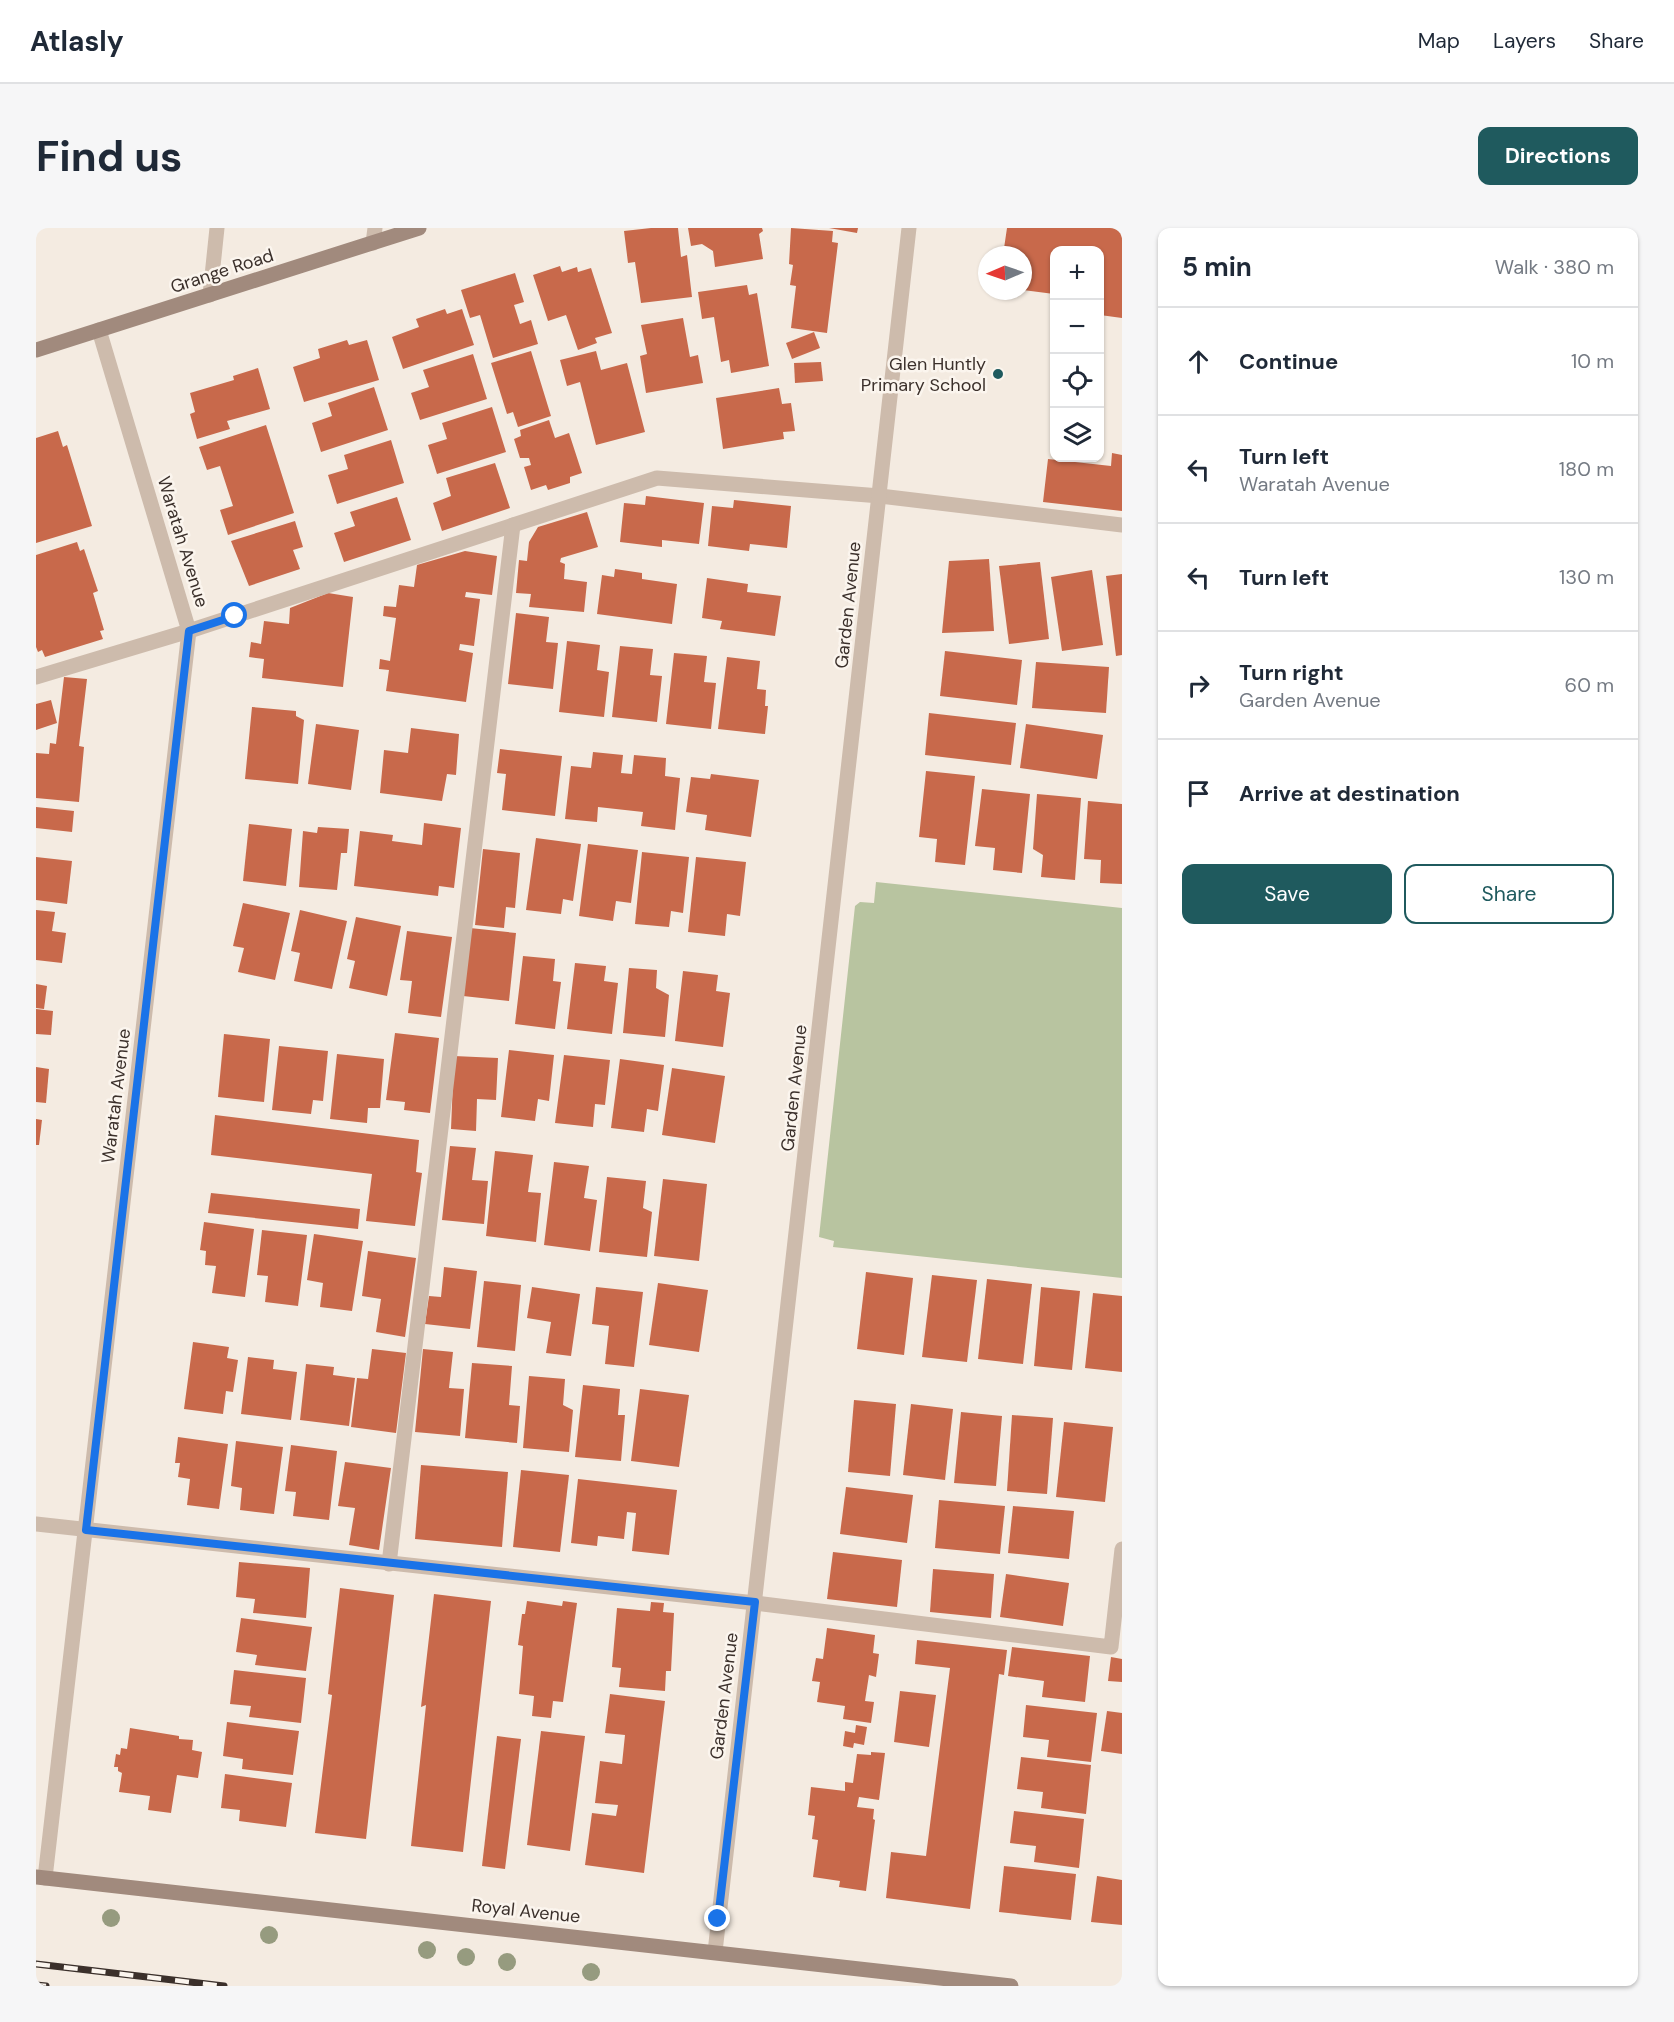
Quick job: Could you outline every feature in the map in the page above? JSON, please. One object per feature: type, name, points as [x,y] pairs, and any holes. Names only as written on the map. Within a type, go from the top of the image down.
[{"type":"street","points":[[210,295],[217,228]]},
{"type":"street","name":"Grange Road","points":[[36,350],[210,295],[374,235],[419,228]]},
{"type":"street","name":"Garden Avenue","points":[[715,1952],[909,228]]},
{"type":"street","name":"Waratah Avenue","points":[[41,1877],[86,1530],[189,631],[99,330]]},
{"type":"street","points":[[36,677],[189,631],[657,478],[880,496],[1122,525]]},
{"type":"street","points":[[389,1564],[513,525]]},
{"type":"street","points":[[36,1524],[755,1602],[1117,1647],[1122,1549]]},
{"type":"street","name":"Royal Avenue","points":[[41,1877],[1011,1986]]},
{"type":"green space","points":[[876,882],[1122,908],[1122,1278],[833,1247],[834,1241],[819,1237],[855,906],[860,902],[874,903]]},
{"type":"building","points":[[678,228],[681,257],[687,255],[692,297],[641,303],[635,262],[628,263],[624,231]]},
{"type":"building","points":[[688,228],[762,228],[763,231],[759,234],[763,259],[715,267],[713,251],[702,244],[691,246]]},
{"type":"building","points":[[791,228],[833,231],[832,242],[838,243],[827,333],[791,328],[796,286],[790,285],[793,265],[789,264]]},
{"type":"building","points":[[829,228],[858,228],[857,233]]},
{"type":"building","points":[[1007,228],[1122,228],[1122,318],[1104,316],[1104,246],[1050,246],[1050,293],[1032,291],[1032,246],[1004,246]]},
{"type":"building","points":[[560,266],[562,272],[577,267],[578,272],[591,268],[612,333],[595,338],[597,343],[578,350],[566,315],[548,321],[533,275]]},
{"type":"building","points":[[515,273],[524,302],[514,305],[520,324],[531,320],[538,344],[493,358],[480,315],[470,318],[461,290]]},
{"type":"building","points":[[747,285],[749,295],[757,293],[769,366],[731,373],[729,360],[721,362],[714,317],[702,319],[698,292]]},
{"type":"building","points":[[445,309],[447,314],[462,309],[474,345],[403,369],[392,337],[419,327],[416,319]]},
{"type":"building","points":[[683,318],[690,357],[698,355],[703,383],[646,393],[640,356],[647,354],[641,325]]},
{"type":"building","points":[[814,332],[820,348],[792,359],[786,343]]},
{"type":"building","points":[[347,340],[349,345],[367,340],[379,380],[304,402],[293,367],[320,358],[318,349]]},
{"type":"building","points":[[531,351],[551,416],[518,427],[513,412],[507,414],[491,363]]},
{"type":"building","points":[[596,351],[601,370],[627,363],[645,432],[596,445],[580,382],[567,386],[560,360]]},
{"type":"building","points":[[473,354],[487,399],[420,420],[411,393],[429,387],[423,370]]},
{"type":"building","points":[[821,362],[823,381],[795,383],[794,363]]},
{"type":"building","points":[[258,368],[270,409],[227,421],[230,429],[197,439],[190,414],[195,412],[190,393],[234,380],[233,376]]},
{"type":"building","points":[[374,387],[388,430],[321,452],[312,423],[332,416],[328,403]]},
{"type":"building","points":[[779,388],[782,404],[791,403],[795,431],[783,432],[784,439],[723,449],[716,398]]},
{"type":"building","points":[[492,407],[506,452],[437,474],[428,445],[447,439],[442,423]]},
{"type":"building","points":[[549,420],[555,438],[569,433],[582,473],[570,477],[570,483],[548,490],[546,485],[531,490],[524,467],[531,465],[529,458],[520,458],[514,439],[521,436],[520,430]]},
{"type":"building","points":[[266,425],[294,513],[228,535],[220,510],[233,506],[220,466],[207,470],[199,447]]},
{"type":"building","points":[[58,431],[63,447],[67,445],[92,526],[36,543],[36,438]]},
{"type":"building","points":[[391,440],[404,483],[337,504],[328,475],[348,469],[344,455]]},
{"type":"building","points":[[1112,453],[1122,455],[1122,511],[1043,502],[1048,459],[1050,462],[1111,466]]},
{"type":"building","points":[[495,463],[510,508],[442,531],[433,503],[451,496],[446,478]]},
{"type":"building","points":[[646,496],[704,503],[699,544],[662,540],[662,547],[620,542],[624,503],[645,505]]},
{"type":"building","points":[[397,497],[411,540],[344,562],[334,533],[355,526],[350,512]]},
{"type":"building","points":[[734,500],[791,506],[787,548],[750,544],[749,551],[708,546],[712,506],[733,508]]},
{"type":"building","points":[[587,512],[598,547],[561,558],[560,562],[565,564],[564,579],[587,582],[584,612],[529,607],[531,594],[516,593],[519,560],[527,561],[529,542],[538,527]]},
{"type":"building","points":[[295,521],[303,547],[293,550],[300,569],[249,586],[231,541]]},
{"type":"building","points":[[77,542],[80,551],[84,549],[98,591],[93,593],[104,630],[100,631],[103,639],[45,657],[42,650],[38,652],[36,647],[36,555]]},
{"type":"building","points":[[465,551],[497,556],[492,595],[466,592],[465,597],[480,599],[474,646],[460,644],[459,650],[473,653],[466,702],[386,691],[389,670],[379,669],[380,659],[390,661],[396,618],[383,616],[384,606],[396,607],[399,585],[414,587],[417,565]]},
{"type":"building","points":[[989,559],[994,631],[942,633],[949,561]]},
{"type":"building","points":[[1040,562],[1049,639],[1009,644],[999,566]]},
{"type":"building","points":[[615,569],[642,573],[642,579],[677,584],[672,624],[597,614],[602,575],[614,577]]},
{"type":"building","points":[[1092,570],[1103,645],[1062,651],[1051,577]]},
{"type":"building","points":[[1122,574],[1122,655],[1116,656],[1106,576]]},
{"type":"building","points":[[707,578],[748,584],[747,592],[781,596],[775,636],[720,629],[722,621],[702,618]]},
{"type":"building","points":[[328,593],[353,597],[343,687],[262,678],[264,659],[249,657],[251,642],[261,644],[264,621],[289,624],[290,608]]},
{"type":"building","points":[[516,613],[549,617],[546,642],[558,643],[553,689],[508,684]]},
{"type":"building","points":[[567,641],[600,645],[597,670],[609,672],[604,717],[559,712]]},
{"type":"building","points":[[620,646],[653,649],[650,675],[662,676],[657,722],[612,717]]},
{"type":"building","points":[[945,651],[1022,660],[1017,705],[940,696]]},
{"type":"building","points":[[674,653],[707,656],[704,682],[716,683],[711,729],[666,724]]},
{"type":"building","points":[[727,657],[760,661],[757,689],[766,690],[765,706],[768,706],[765,734],[718,729]]},
{"type":"building","points":[[1036,662],[1109,667],[1106,713],[1032,708]]},
{"type":"building","points":[[64,677],[87,679],[79,746],[84,747],[79,802],[36,798],[36,753],[49,754],[50,743],[56,744]]},
{"type":"building","points":[[51,700],[57,723],[36,730],[36,704]]},
{"type":"building","points":[[252,707],[296,711],[296,716],[304,720],[298,784],[245,779]]},
{"type":"building","points":[[929,713],[1016,723],[1011,765],[925,755]]},
{"type":"building","points":[[316,724],[359,730],[351,790],[308,784]]},
{"type":"building","points":[[1026,724],[1103,735],[1097,779],[1020,768]]},
{"type":"building","points":[[411,728],[459,734],[456,775],[447,774],[442,801],[380,793],[384,750],[408,753]]},
{"type":"building","points":[[500,749],[562,756],[555,816],[502,810],[506,774],[497,773]]},
{"type":"building","points":[[593,752],[623,755],[621,773],[632,774],[634,755],[666,758],[665,776],[680,778],[675,830],[641,826],[643,812],[598,807],[597,822],[565,819],[571,766],[591,768]]},
{"type":"building","points":[[926,771],[975,776],[965,865],[935,862],[937,839],[919,837]]},
{"type":"building","points":[[711,774],[759,780],[751,837],[705,830],[707,815],[686,812],[691,777],[710,779]]},
{"type":"building","points":[[982,789],[1030,794],[1022,873],[993,870],[995,848],[975,846]]},
{"type":"building","points":[[1037,794],[1081,798],[1075,880],[1041,877],[1043,855],[1033,849]]},
{"type":"building","points":[[1088,801],[1122,804],[1122,884],[1100,883],[1101,860],[1084,859]]},
{"type":"building","points":[[36,807],[74,811],[72,832],[36,828]]},
{"type":"building","points":[[424,823],[461,828],[454,888],[439,886],[438,896],[354,886],[360,831],[393,835],[392,841],[422,845]]},
{"type":"building","points":[[249,824],[292,829],[286,886],[243,881]]},
{"type":"building","points":[[318,827],[349,829],[347,853],[341,853],[337,890],[299,887],[303,831],[317,833]]},
{"type":"building","points":[[536,838],[581,844],[573,901],[563,899],[561,914],[526,910]]},
{"type":"building","points":[[588,844],[638,850],[631,903],[616,901],[613,921],[579,916]]},
{"type":"building","points":[[483,849],[520,853],[515,908],[506,907],[504,928],[475,925]]},
{"type":"building","points":[[642,852],[689,857],[683,913],[671,911],[669,927],[635,924]]},
{"type":"building","points":[[36,857],[72,861],[67,904],[36,900]]},
{"type":"building","points":[[696,857],[746,862],[740,916],[727,914],[725,936],[688,932]]},
{"type":"building","points":[[243,903],[290,913],[275,980],[238,972],[244,948],[233,946]]},
{"type":"building","points":[[36,910],[55,912],[52,931],[66,933],[62,963],[36,960]]},
{"type":"building","points":[[300,910],[347,921],[332,989],[294,981],[300,953],[291,951]]},
{"type":"building","points":[[356,917],[401,926],[387,996],[349,988],[355,961],[347,959]]},
{"type":"building","points":[[470,928],[516,933],[509,1001],[463,996]]},
{"type":"building","points":[[407,931],[452,937],[441,1017],[408,1013],[412,981],[400,980]]},
{"type":"building","points":[[523,956],[555,959],[553,981],[561,982],[555,1029],[515,1024]]},
{"type":"building","points":[[575,963],[606,966],[604,981],[618,983],[612,1034],[567,1029]]},
{"type":"building","points":[[629,968],[657,970],[656,988],[669,995],[665,1037],[623,1033]]},
{"type":"building","points":[[683,971],[718,975],[716,991],[730,993],[723,1047],[675,1041]]},
{"type":"building","points":[[36,984],[47,986],[44,1009],[36,1008]]},
{"type":"building","points":[[36,1009],[53,1011],[51,1035],[36,1034]]},
{"type":"building","points":[[395,1033],[439,1038],[430,1113],[404,1110],[405,1102],[386,1100]]},
{"type":"building","points":[[224,1034],[270,1039],[264,1102],[218,1097]]},
{"type":"building","points":[[279,1046],[328,1051],[323,1101],[313,1100],[311,1114],[272,1110]]},
{"type":"building","points":[[509,1050],[554,1055],[549,1101],[538,1099],[535,1121],[501,1117]]},
{"type":"building","points":[[337,1054],[384,1059],[380,1108],[368,1108],[367,1123],[330,1119]]},
{"type":"building","points":[[564,1055],[610,1060],[605,1105],[595,1104],[593,1127],[555,1123]]},
{"type":"building","points":[[454,1056],[498,1058],[496,1100],[477,1099],[476,1131],[451,1129]]},
{"type":"building","points":[[620,1059],[664,1065],[658,1111],[647,1109],[644,1132],[611,1128]]},
{"type":"building","points":[[36,1067],[49,1069],[46,1103],[36,1102]]},
{"type":"building","points":[[672,1068],[725,1076],[715,1143],[662,1135]]},
{"type":"building","points":[[215,1115],[419,1140],[416,1172],[422,1173],[415,1226],[366,1221],[372,1174],[211,1155]]},
{"type":"building","points":[[36,1119],[42,1120],[39,1145],[36,1145]]},
{"type":"building","points":[[450,1146],[476,1148],[472,1180],[488,1181],[484,1224],[442,1220]]},
{"type":"building","points":[[495,1151],[533,1155],[528,1192],[541,1193],[536,1242],[486,1236]]},
{"type":"building","points":[[554,1162],[589,1166],[584,1198],[597,1200],[590,1251],[544,1245]]},
{"type":"building","points":[[607,1177],[646,1181],[643,1208],[652,1212],[647,1257],[599,1252]]},
{"type":"building","points":[[663,1179],[707,1184],[699,1261],[654,1256]]},
{"type":"building","points":[[211,1193],[360,1209],[358,1229],[208,1213]]},
{"type":"building","points":[[204,1222],[254,1229],[245,1297],[212,1293],[216,1266],[205,1265],[206,1251],[200,1250]]},
{"type":"building","points":[[262,1230],[307,1235],[298,1306],[265,1302],[268,1276],[257,1275]]},
{"type":"building","points":[[314,1234],[363,1241],[352,1311],[320,1307],[323,1283],[307,1280]]},
{"type":"building","points":[[368,1251],[416,1258],[405,1337],[376,1332],[381,1299],[362,1296]]},
{"type":"building","points":[[444,1267],[477,1271],[470,1329],[425,1324],[429,1296],[441,1297]]},
{"type":"building","points":[[866,1272],[913,1278],[904,1355],[857,1349]]},
{"type":"building","points":[[932,1275],[977,1280],[967,1362],[922,1357]]},
{"type":"building","points":[[987,1279],[1032,1284],[1023,1364],[978,1359]]},
{"type":"building","points":[[484,1281],[521,1285],[515,1351],[477,1347]]},
{"type":"building","points":[[658,1283],[708,1290],[699,1352],[649,1345]]},
{"type":"building","points":[[532,1287],[580,1294],[571,1356],[546,1353],[551,1322],[527,1318]]},
{"type":"building","points":[[596,1287],[643,1292],[634,1367],[605,1364],[609,1326],[592,1324]]},
{"type":"building","points":[[1041,1287],[1080,1291],[1072,1370],[1034,1366]]},
{"type":"building","points":[[1093,1293],[1122,1296],[1122,1372],[1085,1368]]},
{"type":"building","points":[[193,1342],[229,1347],[227,1358],[238,1360],[233,1392],[226,1391],[223,1414],[184,1409]]},
{"type":"building","points":[[372,1349],[406,1353],[396,1433],[351,1427],[357,1378],[368,1379]]},
{"type":"building","points":[[423,1349],[453,1352],[449,1388],[464,1389],[460,1436],[415,1432]]},
{"type":"building","points":[[248,1357],[274,1360],[273,1369],[297,1372],[291,1420],[241,1414]]},
{"type":"building","points":[[472,1363],[512,1366],[509,1405],[520,1406],[517,1443],[465,1438]]},
{"type":"building","points":[[306,1364],[334,1367],[333,1375],[355,1378],[349,1426],[300,1420]]},
{"type":"building","points":[[529,1376],[565,1379],[563,1405],[573,1410],[569,1452],[523,1448]]},
{"type":"building","points":[[583,1385],[620,1389],[618,1415],[625,1415],[621,1461],[575,1457]]},
{"type":"building","points":[[640,1389],[689,1395],[679,1467],[631,1461]]},
{"type":"building","points":[[854,1400],[896,1404],[890,1476],[848,1472]]},
{"type":"building","points":[[911,1404],[953,1409],[945,1480],[903,1475]]},
{"type":"building","points":[[961,1412],[1002,1416],[996,1486],[954,1483]]},
{"type":"building","points":[[1012,1415],[1053,1418],[1047,1494],[1007,1491]]},
{"type":"building","points":[[1064,1422],[1113,1427],[1105,1502],[1056,1497]]},
{"type":"building","points":[[178,1437],[228,1444],[219,1509],[187,1505],[190,1479],[178,1477],[180,1463],[175,1463]]},
{"type":"building","points":[[236,1441],[283,1447],[274,1514],[240,1510],[242,1488],[231,1486]]},
{"type":"building","points":[[291,1445],[337,1451],[329,1520],[293,1516],[296,1492],[285,1491]]},
{"type":"building","points":[[345,1462],[391,1468],[379,1550],[349,1545],[355,1508],[338,1506]]},
{"type":"building","points":[[421,1465],[508,1472],[502,1547],[415,1539]]},
{"type":"building","points":[[521,1470],[569,1475],[560,1552],[513,1547]]},
{"type":"building","points":[[578,1479],[677,1490],[669,1555],[632,1551],[636,1513],[627,1512],[624,1539],[598,1536],[597,1546],[571,1543]]},
{"type":"building","points":[[846,1487],[913,1495],[907,1543],[840,1534]]},
{"type":"building","points":[[939,1500],[1005,1506],[1000,1554],[935,1548]]},
{"type":"building","points":[[1013,1506],[1074,1511],[1069,1559],[1008,1553]]},
{"type":"building","points":[[833,1552],[902,1560],[897,1607],[827,1599]]},
{"type":"building","points":[[239,1562],[310,1568],[306,1618],[253,1613],[255,1599],[236,1597]]},
{"type":"building","points":[[933,1569],[994,1574],[991,1618],[930,1612]]},
{"type":"building","points":[[1006,1574],[1069,1583],[1063,1626],[1000,1617]]},
{"type":"building","points":[[340,1588],[394,1595],[366,1839],[315,1833],[332,1695],[328,1694]]},
{"type":"building","points":[[434,1594],[491,1601],[463,1852],[411,1846],[426,1705],[421,1707]]},
{"type":"building","points":[[527,1601],[562,1606],[563,1601],[577,1603],[563,1702],[553,1701],[551,1718],[532,1716],[534,1696],[519,1694],[523,1646],[518,1645],[522,1614],[525,1614]]},
{"type":"building","points":[[651,1602],[664,1603],[663,1612],[674,1613],[671,1671],[666,1671],[665,1691],[619,1687],[621,1668],[612,1667],[617,1608],[650,1611]]},
{"type":"building","points":[[241,1618],[312,1627],[306,1671],[255,1665],[257,1655],[236,1652]]},
{"type":"building","points":[[827,1628],[875,1635],[873,1653],[879,1654],[876,1677],[869,1675],[865,1701],[874,1702],[871,1723],[843,1719],[845,1706],[817,1702],[820,1682],[812,1681],[816,1658],[823,1659]]},
{"type":"building","points":[[917,1640],[1007,1650],[1004,1675],[999,1674],[970,1909],[886,1898],[891,1852],[926,1856],[950,1668],[915,1664]]},
{"type":"building","points":[[1012,1647],[1090,1656],[1085,1702],[1042,1697],[1044,1681],[1008,1676]]},
{"type":"building","points":[[1111,1657],[1122,1659],[1122,1682],[1108,1681]]},
{"type":"building","points":[[234,1670],[306,1678],[301,1723],[249,1717],[251,1706],[230,1704]]},
{"type":"building","points":[[900,1691],[936,1695],[929,1747],[894,1742]]},
{"type":"building","points":[[610,1694],[665,1701],[644,1873],[585,1865],[592,1813],[616,1816],[618,1805],[595,1803],[600,1761],[622,1764],[625,1735],[605,1733]]},
{"type":"building","points":[[1026,1705],[1097,1713],[1091,1762],[1047,1757],[1049,1740],[1023,1737]]},
{"type":"building","points":[[1107,1711],[1122,1713],[1122,1754],[1101,1751]]},
{"type":"building","points":[[227,1722],[299,1731],[293,1775],[242,1769],[243,1759],[223,1756]]},
{"type":"building","points":[[856,1725],[867,1727],[864,1745],[854,1743],[853,1748],[843,1746],[845,1731],[855,1733]]},
{"type":"building","points":[[130,1728],[193,1740],[192,1750],[202,1752],[198,1778],[177,1775],[171,1813],[148,1810],[150,1796],[119,1792],[122,1773],[118,1771],[118,1767],[114,1767],[116,1754],[120,1755],[121,1748],[127,1749]]},
{"type":"building","points":[[541,1731],[585,1736],[570,1851],[527,1845]]},
{"type":"building","points":[[497,1736],[521,1739],[505,1869],[482,1866]]},
{"type":"building","points":[[871,1752],[885,1753],[879,1800],[859,1797],[857,1807],[874,1809],[873,1819],[875,1820],[866,1891],[839,1887],[840,1881],[813,1877],[818,1840],[812,1839],[815,1816],[808,1815],[811,1787],[845,1791],[845,1782],[853,1783],[857,1754],[871,1755]]},
{"type":"building","points":[[1021,1757],[1091,1765],[1086,1814],[1041,1808],[1043,1792],[1017,1789]]},
{"type":"building","points":[[225,1774],[292,1783],[286,1827],[239,1821],[240,1810],[221,1808]]},
{"type":"building","points":[[1014,1811],[1084,1819],[1079,1868],[1034,1862],[1036,1846],[1010,1843]]},
{"type":"building","points":[[1004,1866],[1076,1874],[1071,1920],[999,1912]]},
{"type":"building","points":[[1097,1876],[1122,1880],[1122,1925],[1091,1922]]},
{"type":"railway","points":[[36,1964],[224,1986]]},
{"type":"railway","points":[[36,1985],[46,1986]]},
{"type":"place","name":"Glen Huntly Primary School","points":[[998,374]]},
{"type":"route","points":[[235,616],[189,631],[86,1530],[755,1602],[718,1919]]}]
